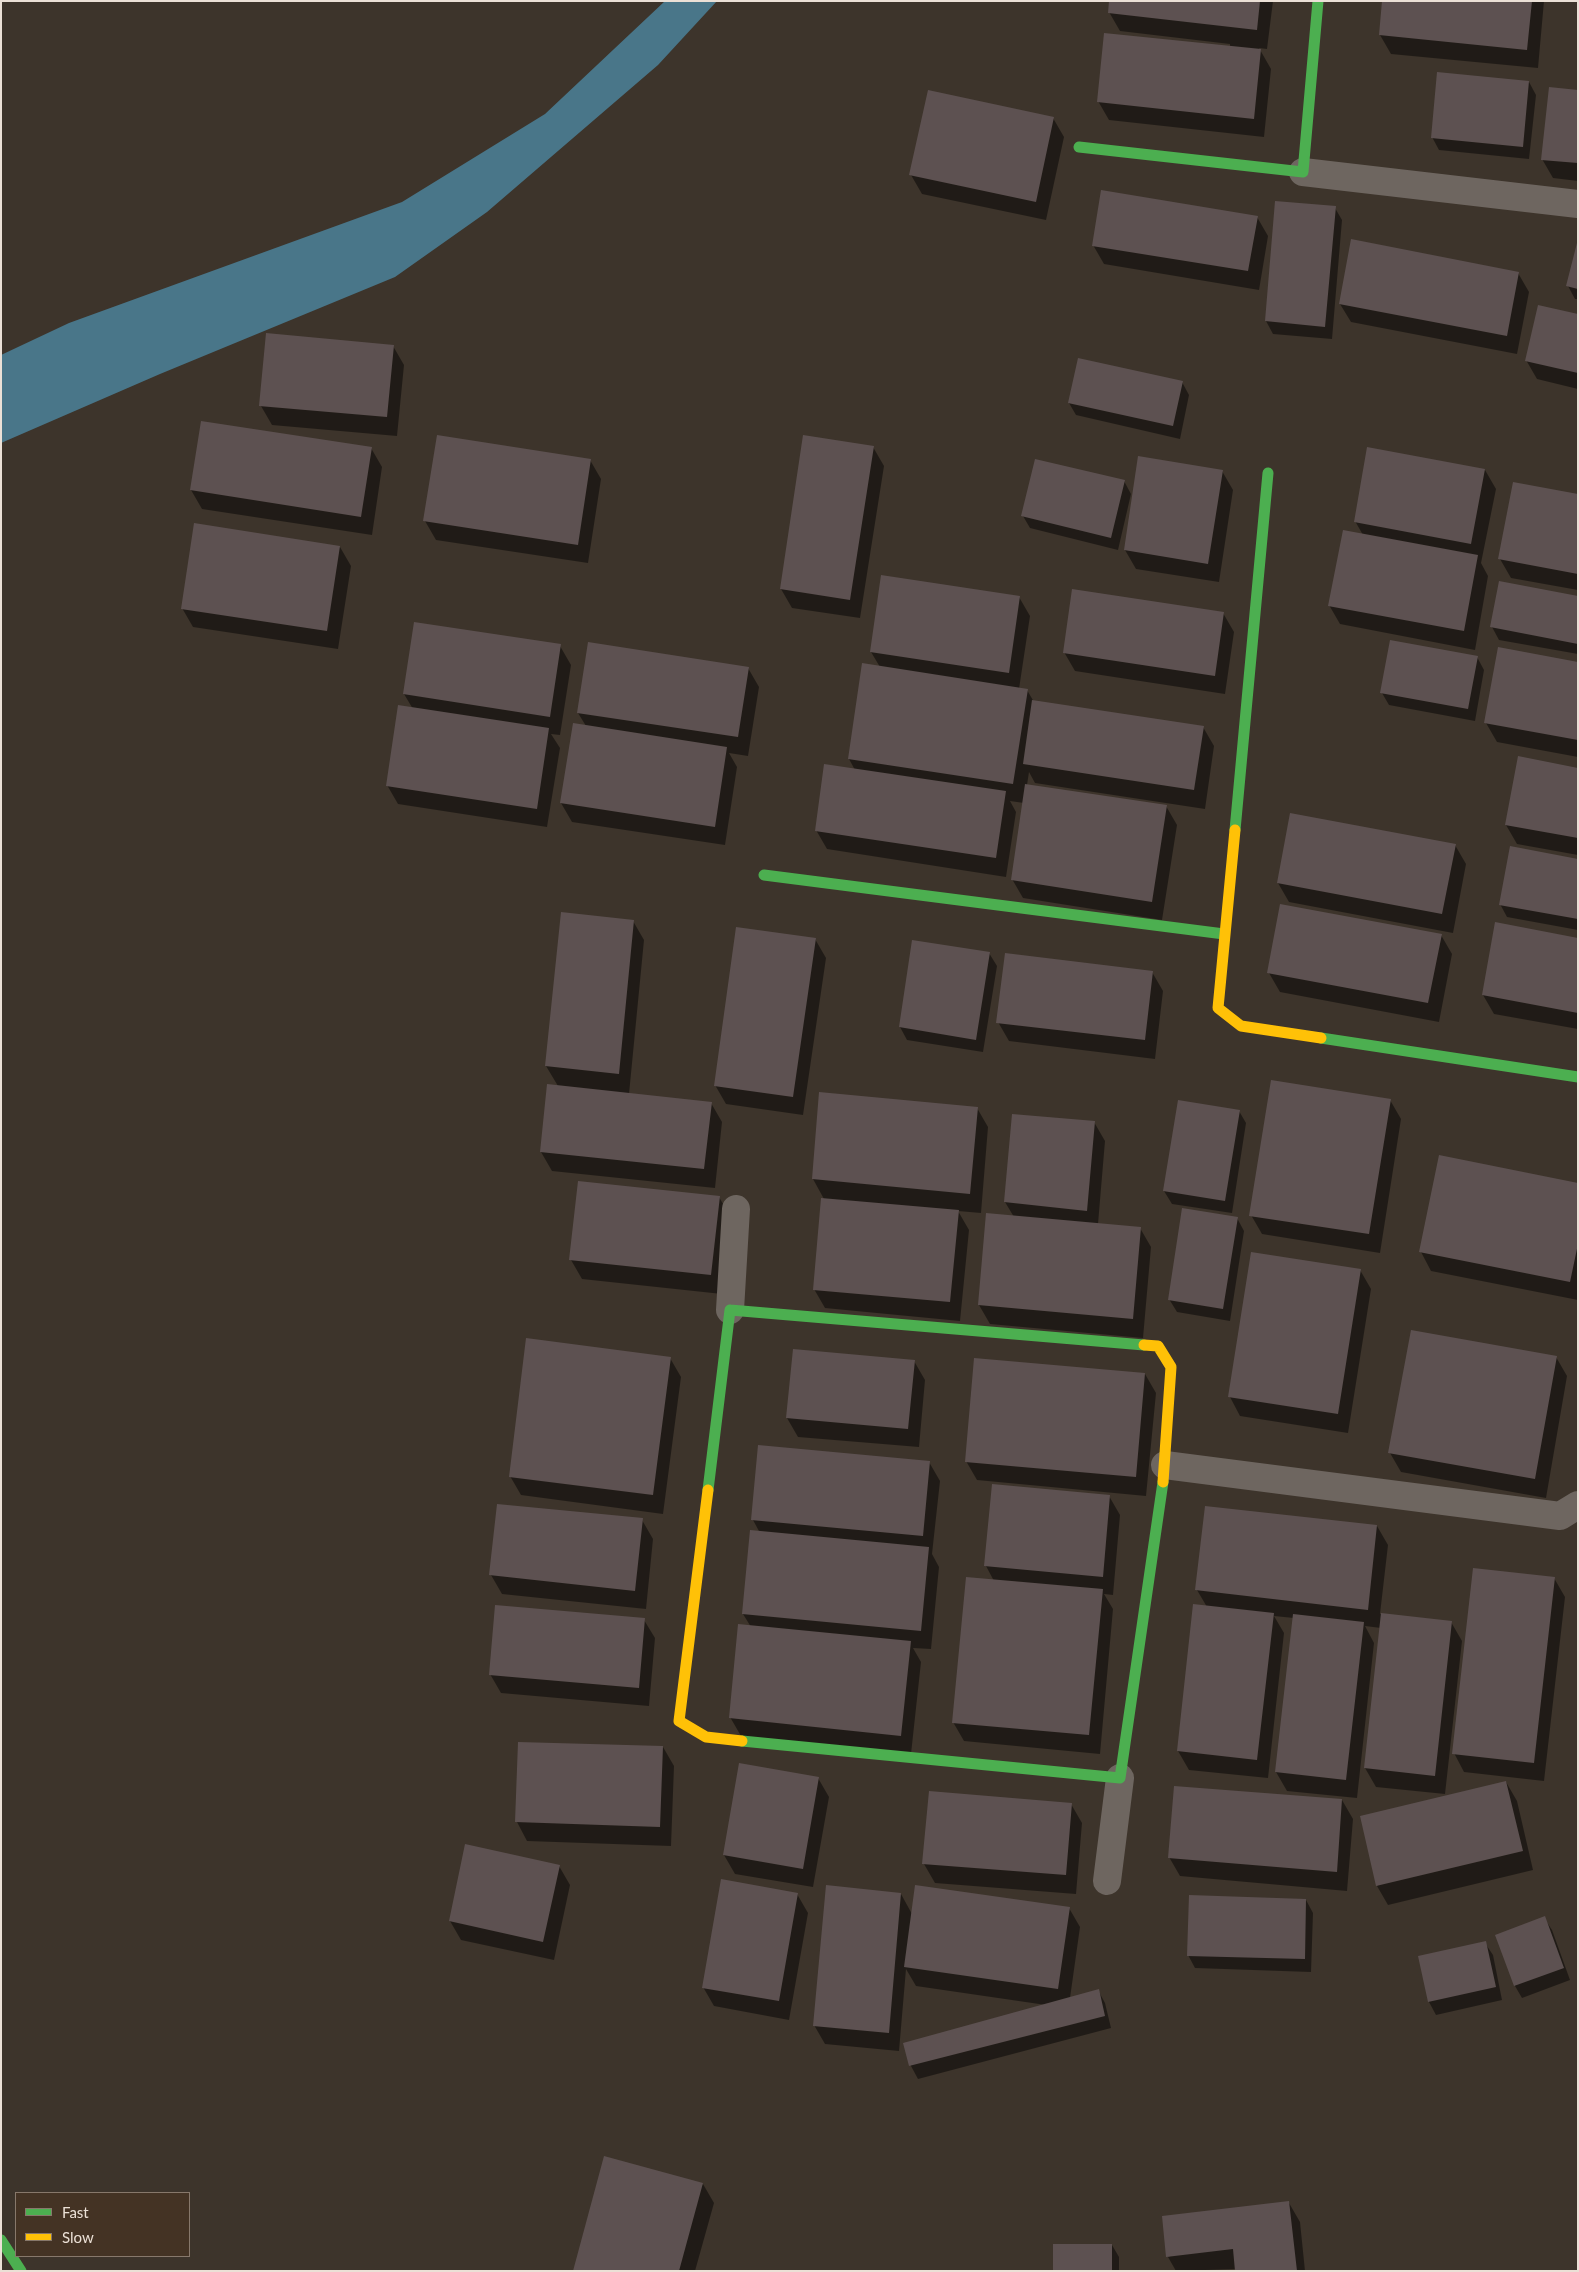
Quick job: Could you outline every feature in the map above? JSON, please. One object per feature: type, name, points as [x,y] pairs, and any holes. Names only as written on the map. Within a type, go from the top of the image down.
[{"type":"street","points":[[1303,172],[1318,1]]},
{"type":"street","points":[[1079,147],[1578,204]]},
{"type":"street","points":[[1268,473],[1218,1008],[1241,1026],[1578,1077]]},
{"type":"street","points":[[764,875],[1224,934]]},
{"type":"street","points":[[736,1209],[730,1310],[679,1721],[706,1737],[1120,1778]]},
{"type":"street","points":[[730,1310],[1158,1346],[1171,1366],[1165,1465],[1107,1881]]},
{"type":"street","points":[[1165,1465],[1560,1516],[1578,1505]]},
{"type":"street","points":[[1,2240],[21,2271]]},
{"type":"water","points":[[665,1],[717,1],[658,65],[487,212],[395,277],[160,374],[1,443],[1,355],[69,323],[402,202],[545,114]]},
{"type":"building","points":[[1109,1],[1260,1],[1257,30],[1108,13]]},
{"type":"building","points":[[1382,1],[1532,1],[1527,50],[1379,35]]},
{"type":"building","points":[[1104,33],[1261,49],[1254,119],[1097,102]]},
{"type":"building","points":[[1437,72],[1529,81],[1523,147],[1431,138]]},
{"type":"building","points":[[1549,87],[1578,90],[1578,163],[1541,160]]},
{"type":"building","points":[[928,90],[1054,117],[1036,202],[909,175]]},
{"type":"building","points":[[1101,190],[1258,216],[1248,271],[1092,246]]},
{"type":"building","points":[[1275,201],[1336,206],[1325,327],[1265,321]]},
{"type":"building","points":[[1351,239],[1519,272],[1507,336],[1339,304]]},
{"type":"building","points":[[1578,239],[1578,289],[1566,286]]},
{"type":"building","points":[[1538,305],[1578,314],[1578,373],[1525,361]]},
{"type":"building","points":[[266,333],[394,345],[387,417],[259,406]]},
{"type":"building","points":[[1078,358],[1183,381],[1173,426],[1068,403]]},
{"type":"building","points":[[201,421],[372,447],[361,517],[190,490]]},
{"type":"building","points":[[437,435],[591,459],[578,545],[423,521]]},
{"type":"building","points":[[803,435],[874,446],[850,600],[780,589]]},
{"type":"building","points":[[1367,447],[1485,469],[1471,544],[1354,522]]},
{"type":"building","points":[[1138,456],[1223,470],[1208,564],[1124,550]]},
{"type":"building","points":[[1035,459],[1125,480],[1111,538],[1021,516]]},
{"type":"building","points":[[1513,482],[1578,494],[1578,574],[1498,559]]},
{"type":"building","points":[[194,523],[340,546],[327,631],[181,609]]},
{"type":"building","points":[[1343,530],[1478,555],[1464,631],[1328,606]]},
{"type":"building","points":[[881,575],[1020,596],[1009,673],[870,652]]},
{"type":"building","points":[[1499,581],[1578,596],[1578,644],[1490,627]]},
{"type":"building","points":[[1072,589],[1224,612],[1215,676],[1063,653]]},
{"type":"building","points":[[414,622],[561,644],[550,717],[403,694]]},
{"type":"building","points":[[1390,640],[1478,656],[1468,709],[1380,693]]},
{"type":"building","points":[[588,642],[749,667],[738,737],[577,713]]},
{"type":"building","points":[[1498,647],[1578,662],[1578,740],[1484,723]]},
{"type":"building","points":[[862,663],[1028,689],[1013,784],[848,759]]},
{"type":"building","points":[[1032,700],[1204,726],[1194,790],[1023,764]]},
{"type":"building","points":[[398,705],[549,728],[537,809],[386,786]]},
{"type":"building","points":[[573,723],[727,747],[715,827],[560,803]]},
{"type":"building","points":[[1518,756],[1578,768],[1578,838],[1505,825]]},
{"type":"building","points":[[824,764],[1006,791],[996,858],[815,831]]},
{"type":"building","points":[[1025,784],[1167,805],[1152,902],[1011,880]]},
{"type":"building","points":[[1290,813],[1456,844],[1442,914],[1277,883]]},
{"type":"building","points":[[1510,846],[1578,859],[1578,919],[1499,905]]},
{"type":"building","points":[[1280,904],[1442,934],[1428,1003],[1267,973]]},
{"type":"building","points":[[561,912],[634,920],[619,1074],[545,1066]]},
{"type":"building","points":[[1495,922],[1578,938],[1578,1013],[1482,995]]},
{"type":"building","points":[[736,927],[816,938],[793,1097],[714,1086]]},
{"type":"building","points":[[912,940],[990,952],[976,1040],[899,1027]]},
{"type":"building","points":[[1005,953],[1153,971],[1145,1040],[996,1023]]},
{"type":"building","points":[[1271,1080],[1391,1099],[1369,1234],[1249,1216]]},
{"type":"building","points":[[547,1084],[712,1102],[704,1169],[540,1152]]},
{"type":"building","points":[[819,1092],[978,1107],[970,1194],[812,1179]]},
{"type":"building","points":[[1178,1100],[1240,1110],[1225,1201],[1163,1191]]},
{"type":"building","points":[[1012,1114],[1095,1121],[1087,1211],[1004,1202]]},
{"type":"building","points":[[1439,1155],[1578,1183],[1578,1244],[1570,1282],[1419,1252]]},
{"type":"building","points":[[578,1181],[720,1196],[711,1275],[569,1260]]},
{"type":"building","points":[[821,1198],[959,1210],[950,1302],[813,1290]]},
{"type":"building","points":[[1182,1208],[1238,1217],[1223,1309],[1168,1300]]},
{"type":"building","points":[[986,1213],[1141,1227],[1133,1319],[978,1305]]},
{"type":"building","points":[[1251,1252],[1361,1269],[1338,1414],[1228,1397]]},
{"type":"building","points":[[1411,1330],[1557,1356],[1535,1479],[1388,1453]]},
{"type":"building","points":[[526,1338],[671,1357],[653,1495],[509,1477]]},
{"type":"building","points":[[793,1349],[915,1360],[908,1429],[786,1418]]},
{"type":"building","points":[[974,1358],[1145,1373],[1136,1477],[965,1462]]},
{"type":"building","points":[[758,1445],[930,1461],[923,1536],[751,1520]]},
{"type":"building","points":[[992,1484],[1110,1495],[1103,1577],[984,1566]]},
{"type":"building","points":[[497,1504],[643,1518],[635,1591],[489,1575]]},
{"type":"building","points":[[1205,1506],[1377,1525],[1368,1610],[1195,1590]]},
{"type":"building","points":[[750,1530],[929,1547],[921,1631],[742,1614]]},
{"type":"building","points":[[1473,1568],[1555,1577],[1534,1763],[1452,1754]]},
{"type":"building","points":[[966,1577],[1103,1589],[1089,1735],[952,1723]]},
{"type":"building","points":[[1193,1604],[1274,1613],[1257,1760],[1177,1751]]},
{"type":"building","points":[[495,1605],[645,1618],[639,1688],[489,1675]]},
{"type":"building","points":[[1381,1613],[1452,1621],[1435,1776],[1364,1768]]},
{"type":"building","points":[[1293,1614],[1364,1622],[1346,1780],[1275,1772]]},
{"type":"building","points":[[738,1624],[911,1641],[901,1736],[729,1718]]},
{"type":"building","points":[[518,1742],[663,1746],[660,1827],[515,1822]]},
{"type":"building","points":[[739,1763],[819,1777],[803,1869],[723,1855]]},
{"type":"building","points":[[1506,1781],[1523,1851],[1376,1886],[1360,1816]]},
{"type":"building","points":[[1174,1786],[1342,1799],[1337,1872],[1168,1858]]},
{"type":"building","points":[[929,1791],[1072,1803],[1066,1875],[922,1864]]},
{"type":"building","points":[[465,1844],[560,1865],[543,1942],[449,1921]]},
{"type":"building","points":[[721,1879],[798,1893],[779,2001],[702,1988]]},
{"type":"building","points":[[826,1885],[901,1893],[889,2033],[813,2026]]},
{"type":"building","points":[[915,1885],[1070,1907],[1058,1989],[904,1967]]},
{"type":"building","points":[[1189,1895],[1306,1899],[1305,1959],[1187,1956]]},
{"type":"building","points":[[1545,1916],[1564,1968],[1514,1986],[1495,1935]]},
{"type":"building","points":[[1486,1941],[1496,1987],[1428,2002],[1418,1956]]},
{"type":"building","points":[[1099,1989],[1105,2016],[909,2066],[903,2043]]},
{"type":"building","points":[[604,2156],[703,2183],[679,2271],[573,2271]]},
{"type":"building","points":[[1289,2201],[1297,2271],[1235,2271],[1233,2249],[1166,2257],[1162,2216]]},
{"type":"building","points":[[1053,2244],[1112,2244],[1112,2271],[1053,2271]]},
{"type":"traffic: fast","points":[[1079,147],[1303,172],[1318,1]]},
{"type":"traffic: fast","points":[[1235,830],[1268,473]]},
{"type":"traffic: fast","points":[[764,875],[1224,934]]},
{"type":"traffic: fast","points":[[1321,1038],[1578,1077]]},
{"type":"traffic: fast","points":[[730,1310],[1144,1345]]},
{"type":"traffic: fast","points":[[708,1490],[730,1310]]},
{"type":"traffic: fast","points":[[742,1741],[1120,1778],[1163,1482]]},
{"type":"traffic: fast","points":[[1,2240],[21,2271]]},
{"type":"traffic: slow","points":[[1235,830],[1218,1008],[1241,1026],[1321,1038]]},
{"type":"traffic: slow","points":[[1144,1345],[1158,1346],[1171,1367],[1163,1482]]},
{"type":"traffic: slow","points":[[708,1490],[679,1721],[706,1737],[742,1741]]}]
